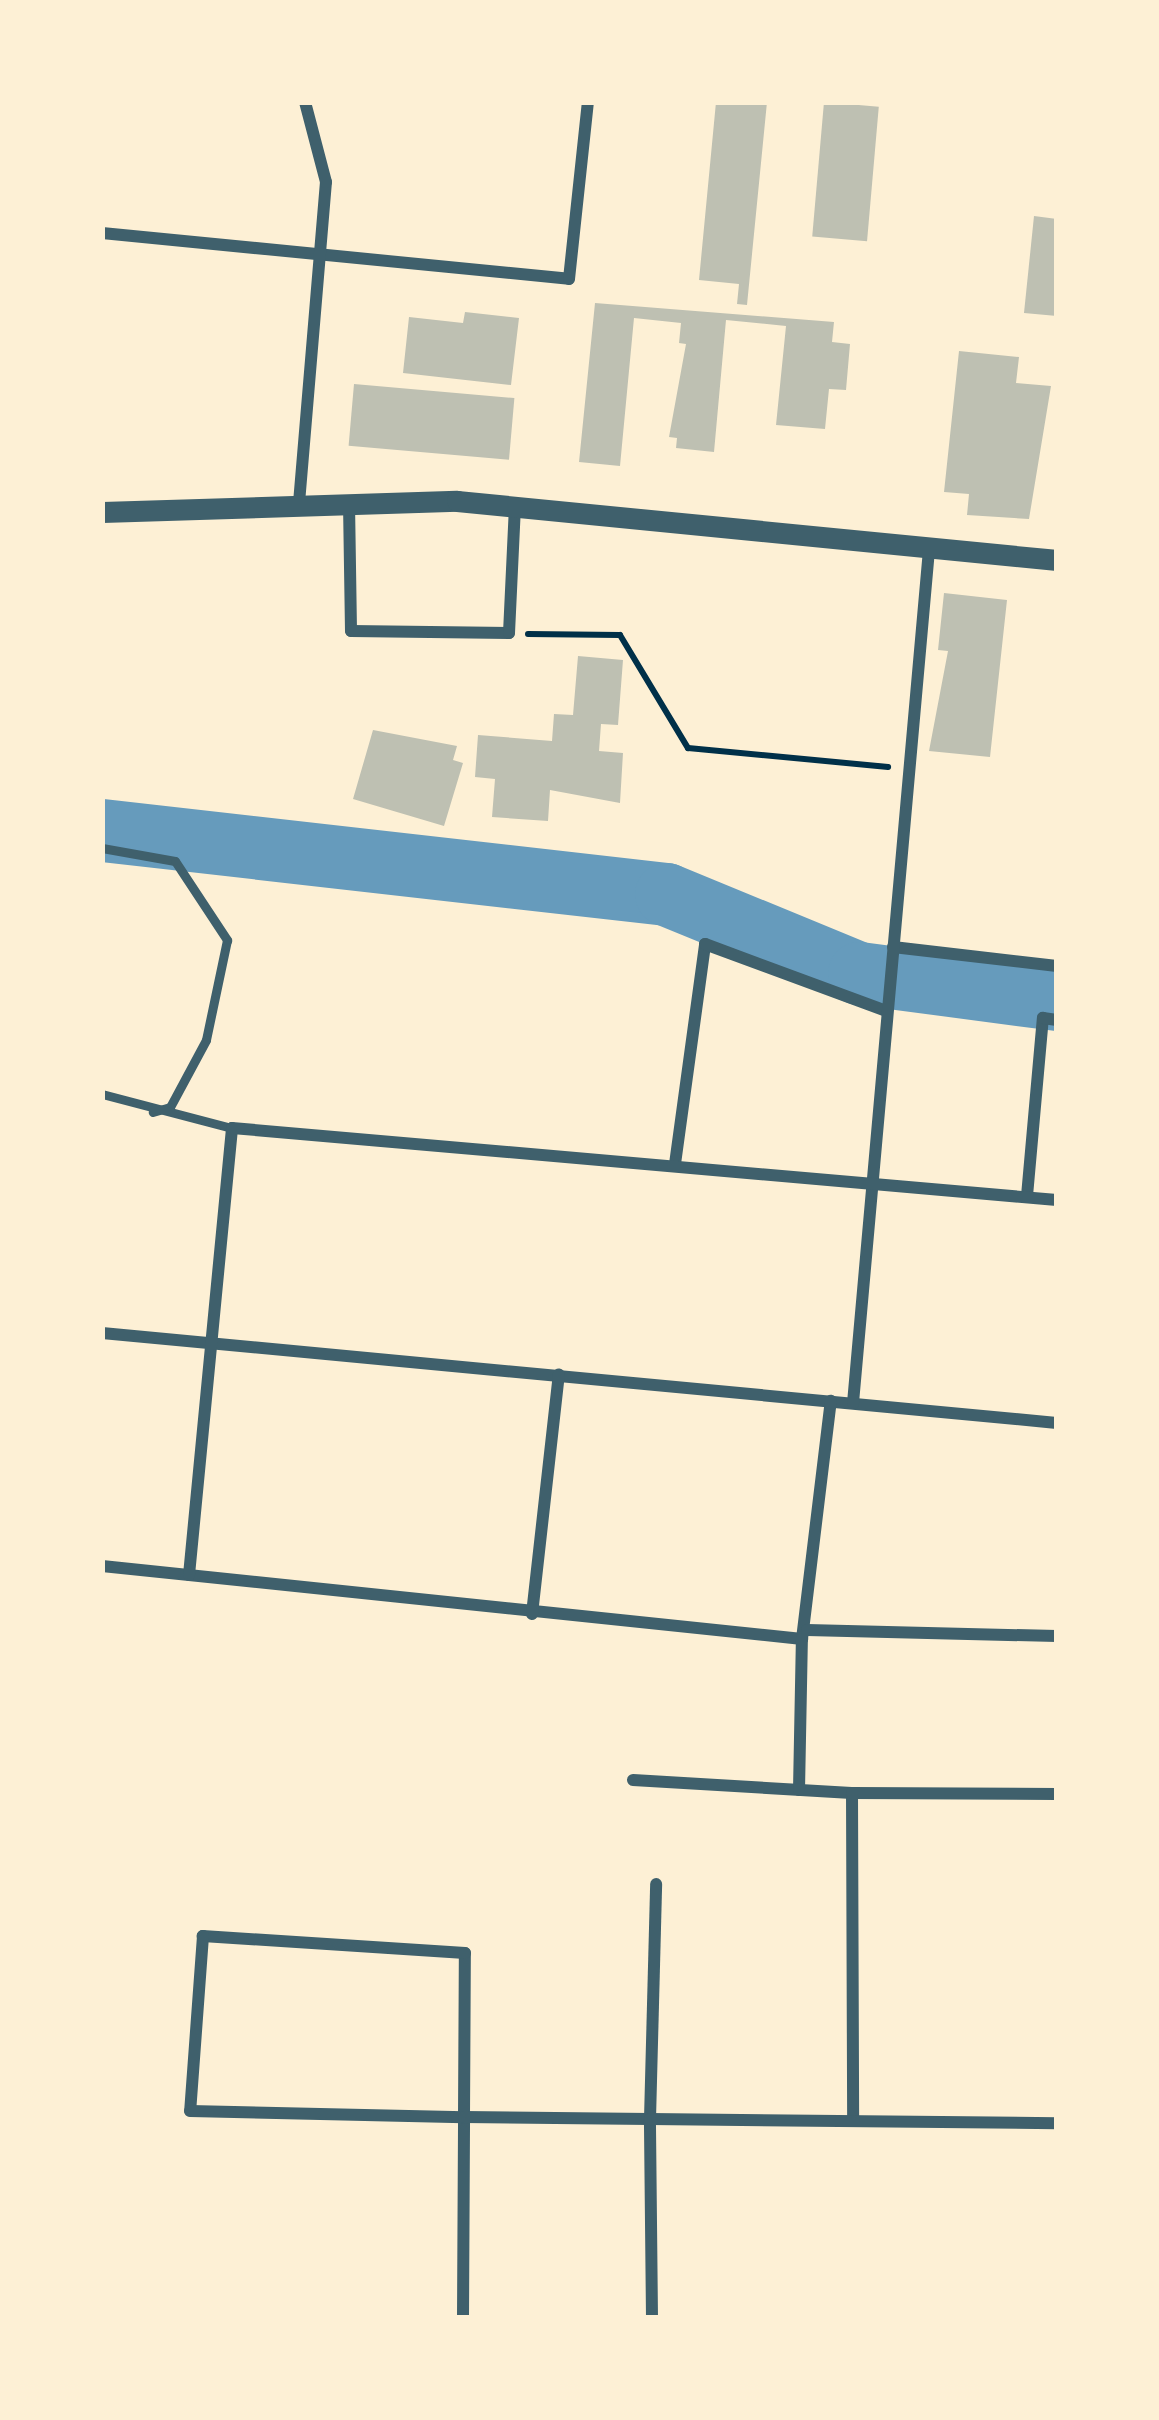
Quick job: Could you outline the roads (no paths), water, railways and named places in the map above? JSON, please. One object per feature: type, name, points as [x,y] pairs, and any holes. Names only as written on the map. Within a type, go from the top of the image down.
[{"type":"street","points":[[299,503],[324,253],[326,182],[305,102]]},
{"type":"street","points":[[102,233],[569,279],[588,102]]},
{"type":"street","points":[[102,512],[299,503],[515,507],[1057,560]]},
{"type":"street","points":[[349,503],[351,631],[509,633],[515,507]]},
{"type":"street","points":[[853,1403],[928,549]]},
{"type":"street","points":[[675,1164],[705,944],[886,1011]]},
{"type":"street","points":[[892,954],[1057,966]]},
{"type":"street","points":[[1027,1196],[1043,1018],[1057,1020]]},
{"type":"street","points":[[189,1575],[232,1128],[872,1180],[1057,1200]]},
{"type":"street","points":[[102,1333],[1057,1423]]},
{"type":"street","points":[[532,1614],[559,1375]]},
{"type":"street","points":[[799,1790],[805,1634],[831,1400]]},
{"type":"street","points":[[102,1566],[532,1614],[805,1634],[1057,1636]]},
{"type":"street","points":[[632,1780],[852,1793],[1057,1794]]},
{"type":"street","points":[[852,1793],[853,2121]]},
{"type":"street","points":[[652,2318],[650,2119],[656,1884]]},
{"type":"street","points":[[463,2318],[464,2117],[465,1953],[203,1936],[190,2111],[464,2117],[1057,2123]]},
{"type":"lane","points":[[102,848],[175,861],[227,940],[206,1040],[170,1107],[153,1112]]},
{"type":"lane","points":[[102,1094],[153,1112],[232,1128]]},
{"type":"waterway","points":[[102,830],[666,894],[859,973],[1057,999]]}]
